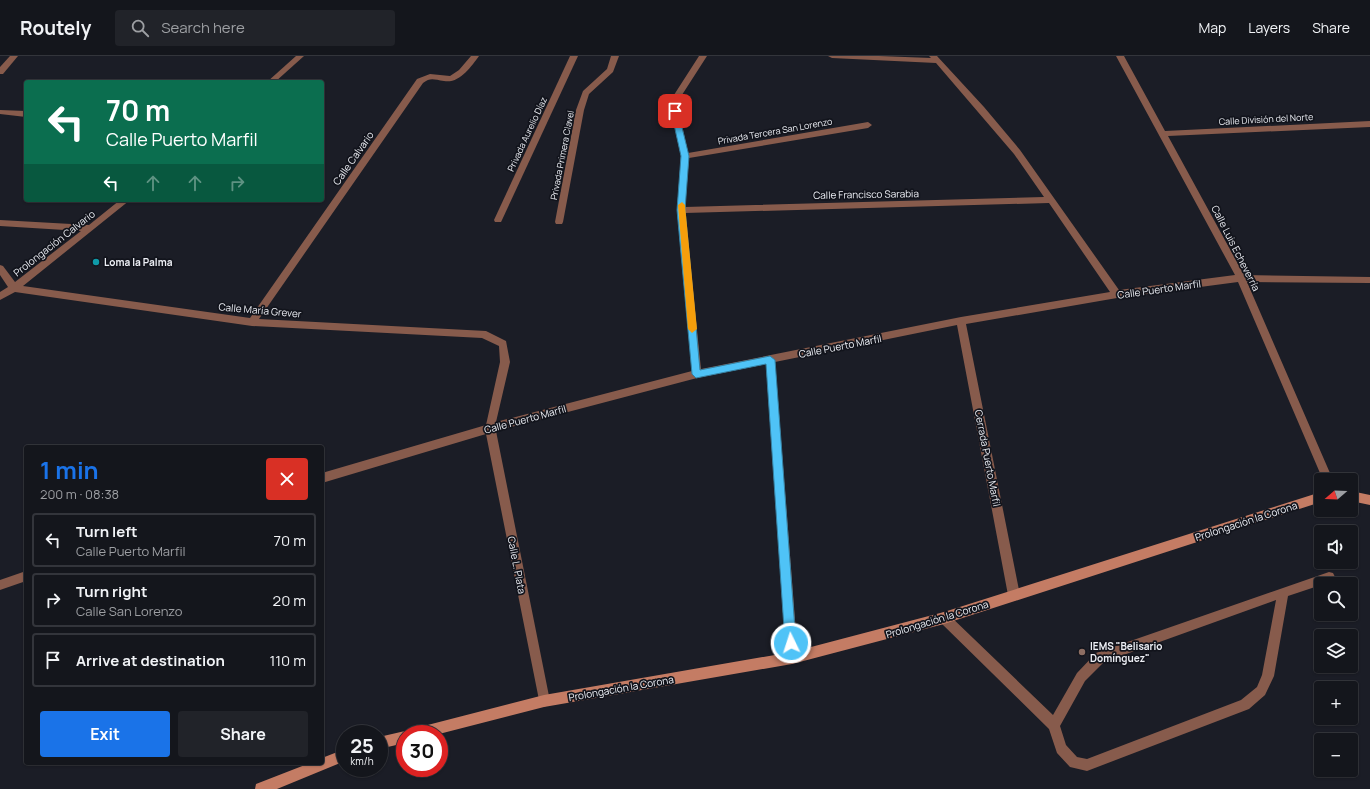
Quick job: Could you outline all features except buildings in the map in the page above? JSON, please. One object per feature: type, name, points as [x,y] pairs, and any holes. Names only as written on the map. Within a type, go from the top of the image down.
[{"type":"street","points":[[0,72],[14,56]]},
{"type":"street","points":[[273,80],[300,56]]},
{"type":"street","name":"Calle Calvario","points":[[252,322],[420,81],[426,76],[446,79],[453,78],[458,75],[475,56]]},
{"type":"street","name":"Privada Aurelio Díaz","points":[[498,220],[574,56]]},
{"type":"street","name":"Privada Primera Clavel","points":[[559,222],[580,110],[586,93],[610,70],[615,56]]},
{"type":"street","points":[[696,374],[681,210],[685,156],[675,111],[676,98],[703,56]]},
{"type":"street","points":[[832,56],[935,58],[1017,152],[1117,294]]},
{"type":"street","name":"Calle Luis Echeverría","points":[[1120,56],[1241,278],[1325,473]]},
{"type":"street","points":[[0,112],[24,114]]},
{"type":"street","name":"Calle División del Norte","points":[[1163,134],[1370,124]]},
{"type":"street","name":"Privada Tercera San Lorenzo","points":[[685,156],[868,125]]},
{"type":"street","name":"Calle Francisco Sarabia","points":[[681,210],[1051,200]]},
{"type":"street","name":"Prolongación Calvario","points":[[0,296],[14,288],[124,202]]},
{"type":"street","points":[[0,223],[91,228]]},
{"type":"street","points":[[0,268],[14,288]]},
{"type":"street","name":"Calle Puerto Marfil","points":[[324,477],[490,428],[696,374],[961,322],[1117,294],[1241,278],[1370,280]]},
{"type":"street","name":"Calle María Grever","points":[[14,288],[252,322],[483,334],[503,344],[505,362],[490,428]]},
{"type":"street","name":"Cerrada Puerto Marfil","points":[[961,322],[1014,595]]},
{"type":"street","points":[[770,360],[792,658]]},
{"type":"street","name":"Calle L. Plata","points":[[490,428],[544,701]]},
{"type":"street","points":[[1358,497],[1370,500]]},
{"type":"street","name":"Prolongación la Corona","points":[[448,726],[544,701],[792,658],[944,618],[1314,499]]},
{"type":"street","points":[[0,585],[24,577]]},
{"type":"street","points":[[1054,726],[1081,676],[1100,657],[1314,582]]},
{"type":"street","points":[[944,618],[1054,726],[1061,749],[1074,763],[1087,765],[1245,705],[1261,691],[1268,676],[1283,592]]},
{"type":"street","points":[[324,764],[336,759]]},
{"type":"street","points":[[261,789],[320,765]]},
{"type":"slow traffic","points":[[682,205],[681,210],[692,329]]},
{"type":"place","name":"Loma la Palma","points":[[96,262]]},
{"type":"place","name":"IEMS \"Belisario Domínguez\"","points":[[1082,652]]},
{"type":"route","points":[[675,111],[685,156],[681,210],[696,374],[770,360],[791,643]]}]
